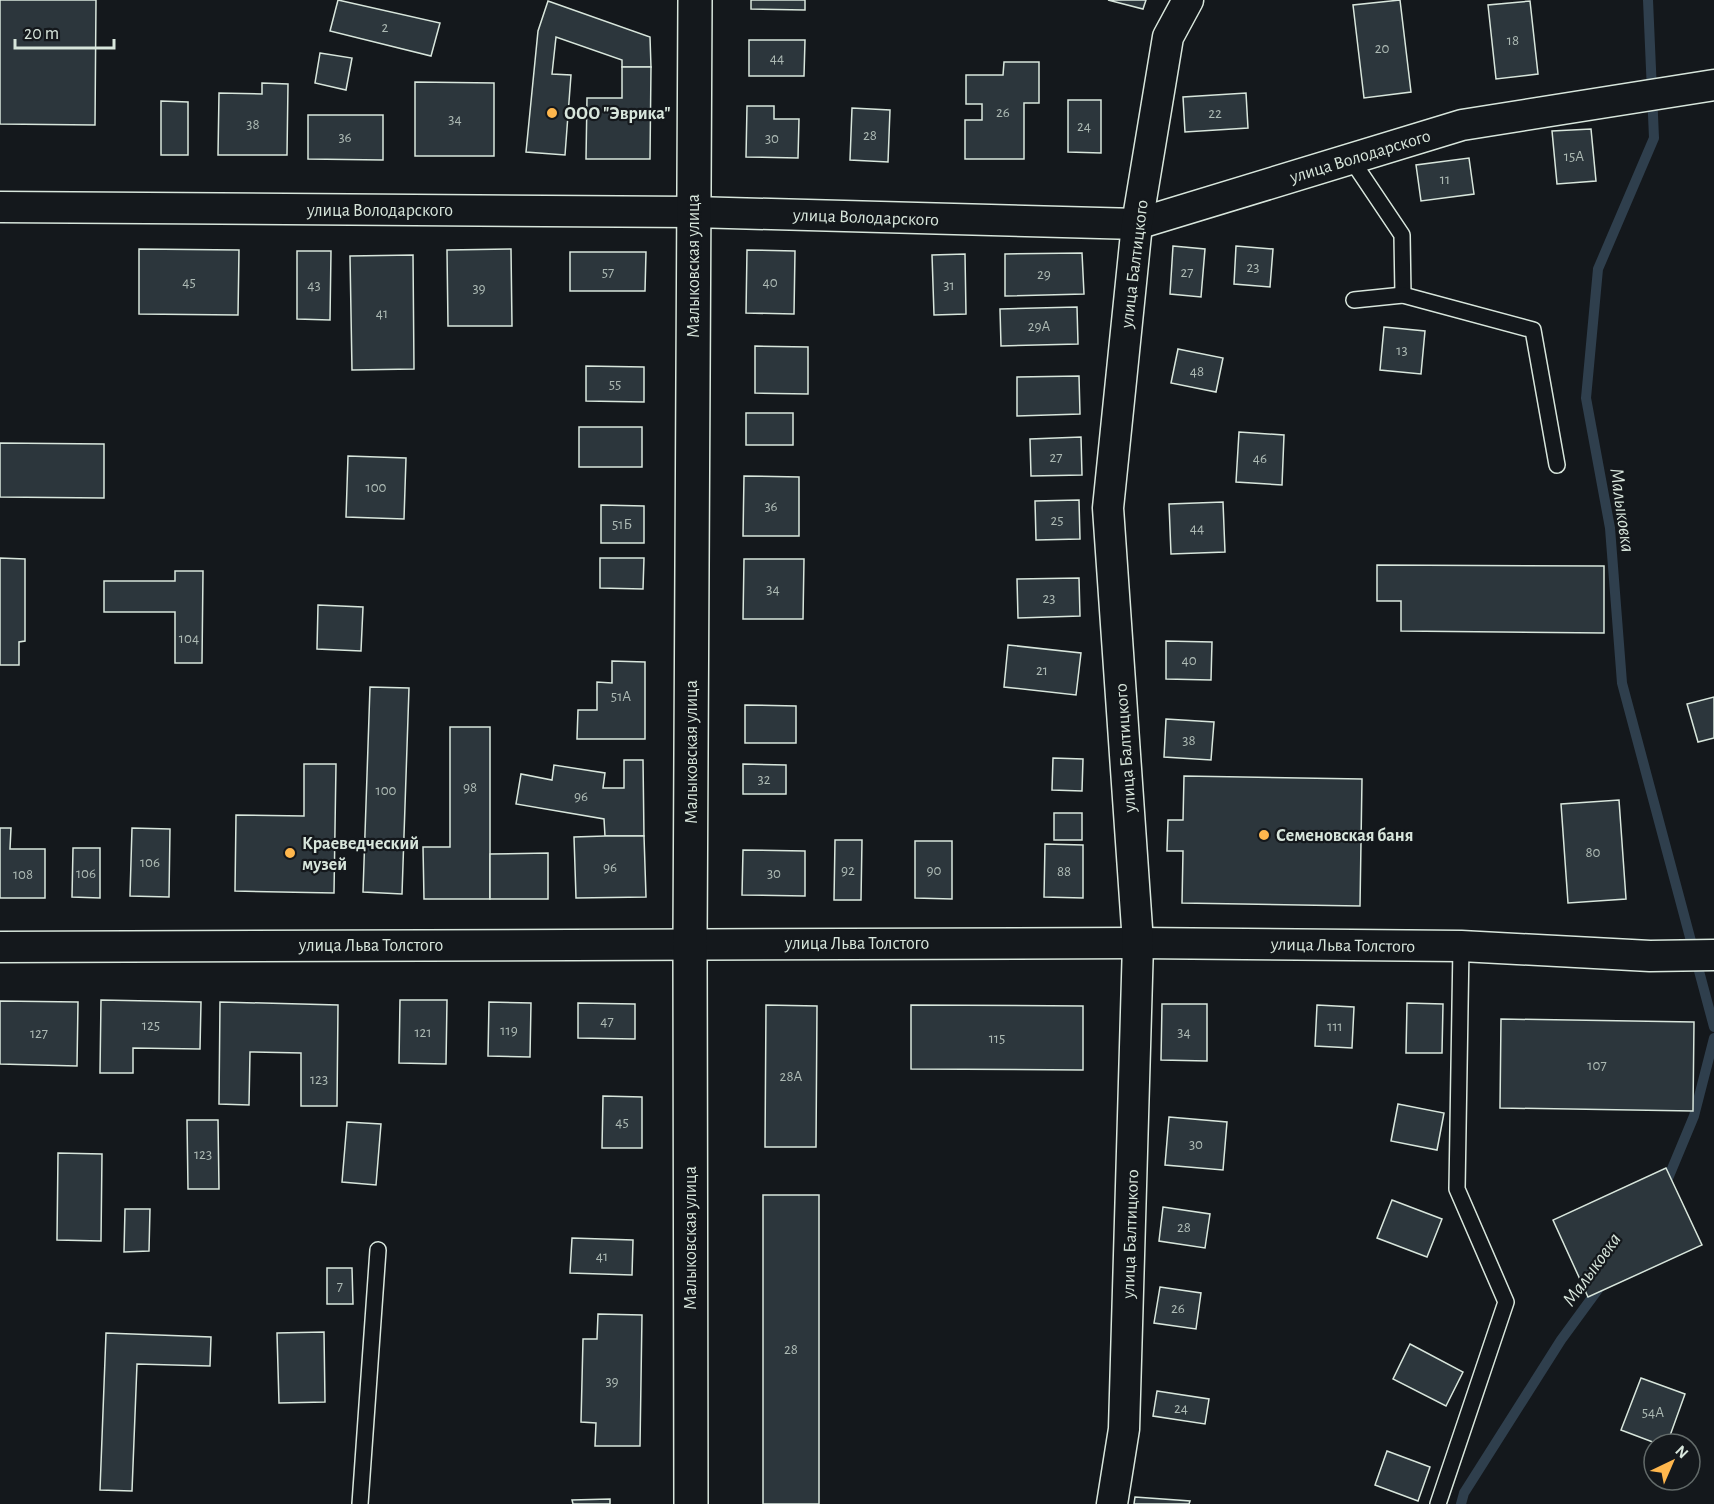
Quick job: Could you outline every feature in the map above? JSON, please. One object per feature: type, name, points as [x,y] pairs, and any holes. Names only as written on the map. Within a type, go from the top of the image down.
[{"type":"street","name":"Малыковская улица","points":[[691,1504],[690,943],[695,0]]},
{"type":"street","name":"улица Балтицкого","points":[[1112,1504],[1124,1428],[1138,943],[1108,508],[1137,224],[1168,37],[1188,0]]},
{"type":"street","name":"улица Володарского","points":[[0,207],[693,212],[1137,224],[1462,125],[1714,85]]},
{"type":"street","name":"улица Льва Толстого","points":[[0,947],[1138,943],[1461,946],[1650,956],[1714,955]]},
{"type":"lane","points":[[1351,159],[1402,235],[1403,295]]},
{"type":"lane","points":[[1354,300],[1403,295],[1533,330],[1557,465]]},
{"type":"lane","points":[[1438,1504],[1506,1302],[1457,1189],[1461,946]]},
{"type":"lane","points":[[360,1504],[378,1250]]},
{"type":"building","points":[[0,0],[96,0],[95,125],[0,124]]},
{"type":"building","points":[[338,0],[440,23],[431,56],[330,31]]},
{"type":"building","points":[[751,0],[805,0],[805,10],[751,9]]},
{"type":"building","points":[[1108,0],[1146,0],[1143,9]]},
{"type":"building","points":[[1400,0],[1411,92],[1364,98],[1353,5]]},
{"type":"building","points":[[548,1],[650,37],[651,67],[622,67],[622,60],[556,37],[552,74],[571,75],[565,155],[526,152],[538,31]]},
{"type":"building","points":[[1530,1],[1538,74],[1496,79],[1488,5]]},
{"type":"building","points":[[749,40],[805,40],[804,76],[749,76]]},
{"type":"building","points":[[320,53],[352,58],[346,90],[315,83]]},
{"type":"building","points":[[1004,62],[1039,62],[1039,103],[1024,103],[1024,159],[965,159],[965,120],[982,120],[982,104],[966,104],[966,75],[1003,75]]},
{"type":"building","points":[[622,67],[651,67],[650,159],[586,159],[587,98],[622,98]]},
{"type":"building","points":[[415,82],[494,83],[494,156],[415,156]]},
{"type":"building","points":[[262,83],[288,84],[287,155],[218,155],[219,93],[262,94]]},
{"type":"building","points":[[1246,93],[1248,128],[1185,132],[1183,97]]},
{"type":"building","points":[[1068,100],[1101,100],[1101,153],[1068,152]]},
{"type":"building","points":[[161,101],[188,102],[188,155],[161,155]]},
{"type":"building","points":[[747,106],[774,106],[774,119],[799,119],[798,158],[746,157]]},
{"type":"building","points":[[852,108],[890,110],[888,162],[850,160]]},
{"type":"building","points":[[308,115],[383,115],[383,160],[308,159]]},
{"type":"building","points":[[1591,129],[1596,181],[1557,184],[1552,131]]},
{"type":"building","points":[[1469,158],[1474,194],[1421,201],[1416,165]]},
{"type":"building","points":[[1173,246],[1205,249],[1201,297],[1170,294]]},
{"type":"building","points":[[1236,246],[1273,249],[1270,287],[1234,284]]},
{"type":"building","points":[[139,249],[239,250],[238,315],[139,314]]},
{"type":"building","points":[[511,249],[512,326],[448,326],[447,250]]},
{"type":"building","points":[[747,250],[795,251],[794,314],[746,313]]},
{"type":"building","points":[[297,251],[331,251],[330,320],[297,319]]},
{"type":"building","points":[[570,252],[646,252],[645,291],[570,291]]},
{"type":"building","points":[[1082,253],[1084,294],[1005,296],[1005,254]]},
{"type":"building","points":[[965,254],[966,314],[934,315],[932,255]]},
{"type":"building","points":[[413,255],[414,369],[352,370],[350,256]]},
{"type":"building","points":[[1077,307],[1078,344],[1001,346],[1000,309]]},
{"type":"building","points":[[1384,327],[1425,331],[1421,374],[1380,370]]},
{"type":"building","points":[[755,346],[808,347],[808,394],[755,393]]},
{"type":"building","points":[[1178,349],[1223,358],[1216,392],[1171,383]]},
{"type":"building","points":[[586,366],[644,367],[644,402],[586,401]]},
{"type":"building","points":[[1079,376],[1080,414],[1017,416],[1017,377]]},
{"type":"building","points":[[746,413],[793,413],[793,445],[746,445]]},
{"type":"building","points":[[579,427],[642,427],[642,467],[579,467]]},
{"type":"building","points":[[1239,432],[1284,435],[1282,485],[1236,482]]},
{"type":"building","points":[[1081,437],[1082,475],[1031,476],[1030,439]]},
{"type":"building","points":[[0,443],[104,444],[104,498],[0,497]]},
{"type":"building","points":[[348,456],[406,458],[404,519],[346,517]]},
{"type":"building","points":[[744,476],[799,477],[799,536],[743,536]]},
{"type":"building","points":[[1079,500],[1080,539],[1036,540],[1035,501]]},
{"type":"building","points":[[1223,502],[1225,552],[1171,554],[1169,504]]},
{"type":"building","points":[[601,505],[644,506],[644,543],[601,543]]},
{"type":"building","points":[[0,558],[25,559],[25,641],[19,642],[19,665],[0,665]]},
{"type":"building","points":[[600,558],[644,558],[643,589],[600,588]]},
{"type":"building","points":[[744,559],[804,559],[803,619],[743,619]]},
{"type":"building","points":[[1377,565],[1604,566],[1604,633],[1401,631],[1401,601],[1377,601]]},
{"type":"building","points":[[175,571],[203,571],[202,663],[175,663],[175,612],[104,612],[104,581],[175,581]]},
{"type":"building","points":[[1079,578],[1080,616],[1018,618],[1017,579]]},
{"type":"building","points":[[318,605],[363,607],[361,651],[317,649]]},
{"type":"building","points":[[1166,641],[1212,642],[1211,680],[1166,679]]},
{"type":"building","points":[[1008,645],[1081,653],[1076,695],[1004,687]]},
{"type":"building","points":[[612,661],[645,662],[645,739],[577,739],[578,710],[597,710],[597,682],[612,683]]},
{"type":"building","points":[[370,687],[409,688],[402,894],[363,892]]},
{"type":"building","points":[[1714,697],[1714,738],[1698,742],[1687,704]]},
{"type":"building","points":[[745,705],[796,706],[796,743],[745,743]]},
{"type":"building","points":[[1166,719],[1214,722],[1211,760],[1164,757]]},
{"type":"building","points":[[450,727],[490,727],[490,899],[424,899],[423,847],[450,847]]},
{"type":"building","points":[[1053,758],[1083,759],[1082,791],[1052,790]]},
{"type":"building","points":[[624,760],[643,760],[644,836],[605,836],[604,819],[516,804],[521,774],[552,780],[554,765],[605,773],[603,788],[624,788]]},
{"type":"building","points":[[304,764],[336,764],[334,893],[235,891],[236,815],[304,816]]},
{"type":"building","points":[[743,764],[786,765],[786,794],[743,794]]},
{"type":"building","name":"Семеновская баня","points":[[1184,776],[1362,779],[1360,906],[1182,903],[1183,851],[1167,851],[1168,820],[1183,820]]},
{"type":"building","points":[[1619,800],[1626,899],[1568,903],[1561,804]]},
{"type":"building","points":[[1054,813],[1082,813],[1082,840],[1054,840]]},
{"type":"building","points":[[0,828],[11,828],[10,849],[45,849],[45,898],[0,898]]},
{"type":"building","points":[[132,828],[170,829],[169,897],[130,896]]},
{"type":"building","points":[[644,836],[646,897],[576,898],[574,837]]},
{"type":"building","points":[[835,840],[862,840],[861,900],[834,900]]},
{"type":"building","points":[[915,841],[952,841],[952,899],[915,898]]},
{"type":"building","points":[[1045,844],[1083,845],[1083,898],[1044,897]]},
{"type":"building","points":[[73,848],[100,848],[100,898],[72,897]]},
{"type":"building","points":[[743,850],[805,851],[805,896],[742,895]]},
{"type":"building","points":[[548,853],[548,899],[490,899],[490,854]]},
{"type":"building","points":[[101,1000],[201,1002],[200,1049],[133,1048],[133,1073],[100,1073]]},
{"type":"building","points":[[400,1000],[447,1000],[446,1064],[399,1063]]},
{"type":"building","points":[[0,1001],[78,1002],[77,1066],[0,1064]]},
{"type":"building","points":[[220,1002],[338,1005],[337,1106],[301,1106],[301,1053],[250,1052],[249,1105],[219,1104]]},
{"type":"building","points":[[489,1002],[531,1003],[530,1057],[488,1056]]},
{"type":"building","points":[[578,1003],[635,1004],[635,1039],[578,1038]]},
{"type":"building","points":[[1407,1003],[1443,1004],[1442,1053],[1406,1053]]},
{"type":"building","points":[[1162,1004],[1207,1004],[1207,1061],[1161,1060]]},
{"type":"building","points":[[766,1005],[817,1006],[816,1147],[765,1147]]},
{"type":"building","points":[[911,1005],[1083,1006],[1083,1070],[911,1069]]},
{"type":"building","points":[[1317,1005],[1354,1007],[1352,1048],[1315,1046]]},
{"type":"building","points":[[1501,1019],[1694,1022],[1693,1111],[1500,1108]]},
{"type":"building","points":[[603,1096],[642,1097],[642,1148],[602,1148]]},
{"type":"building","points":[[1398,1104],[1444,1113],[1437,1150],[1391,1141]]},
{"type":"building","points":[[1169,1117],[1227,1122],[1223,1170],[1165,1165]]},
{"type":"building","points":[[187,1120],[218,1120],[219,1189],[188,1189]]},
{"type":"building","points":[[347,1122],[381,1124],[376,1185],[342,1182]]},
{"type":"building","points":[[58,1153],[102,1154],[101,1241],[57,1240]]},
{"type":"building","points":[[1666,1168],[1702,1245],[1588,1297],[1553,1220]]},
{"type":"building","points":[[763,1195],[819,1195],[819,1504],[763,1504]]},
{"type":"building","points":[[1392,1200],[1442,1219],[1427,1257],[1377,1238]]},
{"type":"building","points":[[1163,1207],[1210,1214],[1205,1248],[1159,1241]]},
{"type":"building","points":[[125,1209],[150,1209],[149,1251],[124,1252]]},
{"type":"building","points":[[572,1238],[633,1240],[632,1275],[570,1273]]},
{"type":"building","points":[[327,1268],[352,1268],[353,1304],[327,1304]]},
{"type":"building","points":[[1160,1287],[1201,1293],[1196,1329],[1154,1323]]},
{"type":"building","points":[[598,1314],[642,1315],[640,1446],[595,1446],[596,1423],[581,1422],[583,1339],[597,1339]]},
{"type":"building","points":[[324,1332],[325,1402],[279,1403],[277,1333]]},
{"type":"building","points":[[106,1333],[211,1337],[210,1366],[137,1364],[132,1491],[100,1490]]},
{"type":"building","points":[[1410,1344],[1463,1372],[1446,1406],[1393,1379]]},
{"type":"building","points":[[1641,1378],[1685,1394],[1671,1432],[1642,1432],[1642,1438],[1621,1430]]},
{"type":"building","points":[[1157,1391],[1209,1399],[1205,1424],[1153,1416]]},
{"type":"building","points":[[1387,1451],[1430,1467],[1418,1501],[1375,1485]]},
{"type":"building","points":[[1135,1497],[1190,1501],[1189,1504],[1134,1504]]},
{"type":"building","points":[[610,1499],[610,1504],[573,1504],[572,1500]]},
{"type":"waterway","name":"Малыковка","points":[[1648,0],[1654,138],[1598,269],[1586,398],[1610,528],[1622,683],[1714,1027]]},
{"type":"waterway","name":"Малыковка","points":[[1664,1188],[1694,1116],[1714,1038]]},
{"type":"waterway","name":"Малыковка","points":[[1461,1504],[1464,1493],[1561,1340],[1602,1284]]},
{"type":"place","name":"ООО \"Эврика\"","points":[[552,113]]},
{"type":"place","name":"Семеновская баня","points":[[1264,835]]},
{"type":"place","name":"Краеведческий музей","points":[[290,853]]}]
